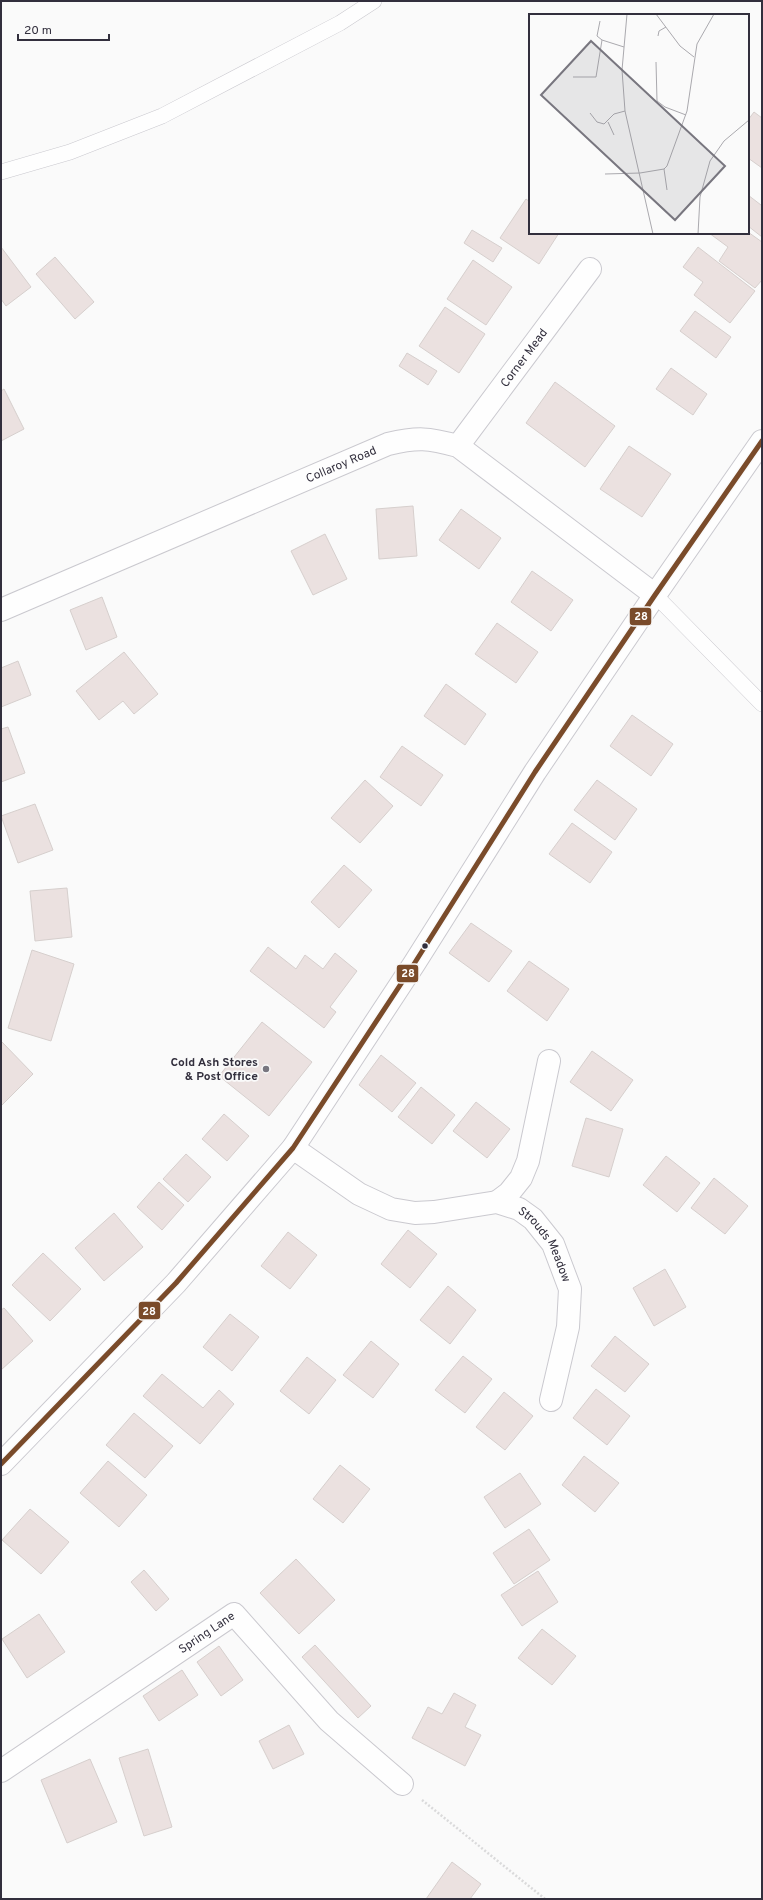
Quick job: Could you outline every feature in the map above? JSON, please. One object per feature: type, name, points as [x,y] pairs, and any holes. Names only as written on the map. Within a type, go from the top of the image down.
[{"type":"street","name":"Corner Mead","points":[[458,446],[590,269]]},
{"type":"street","name":"Collaroy Road","points":[[1,610],[388,444],[408,440],[431,439],[458,446],[655,595]]},
{"type":"street","points":[[1,1464],[176,1283],[293,1148],[414,964],[535,772],[762,441]]},
{"type":"street","points":[[497,1202],[509,1193],[521,1178],[528,1161],[549,1061]]},
{"type":"street","name":"Strouds Meadow","points":[[293,1148],[358,1194],[391,1209],[415,1213],[434,1212],[497,1202],[519,1209],[533,1219],[553,1244],[570,1289],[568,1327],[551,1400]]},
{"type":"street","name":"Spring Lane","points":[[1,1771],[234,1614],[329,1721],[402,1784]]},
{"type":"lane","points":[[1,172],[70,152],[162,116],[309,40],[340,23],[374,1]]},
{"type":"lane","points":[[655,595],[762,704]]},
{"type":"path","points":[[402,1784],[545,1899]]},
{"type":"building","points":[[754,112],[762,118],[762,168],[749,159],[749,119]]},
{"type":"building","points":[[749,196],[761,205],[762,204],[762,237],[749,227]]},
{"type":"building","points":[[526,199],[529,201],[529,234],[558,234],[539,264],[500,238]]},
{"type":"building","points":[[472,230],[502,248],[493,262],[464,243]]},
{"type":"building","points":[[749,233],[762,242],[762,280],[755,288],[719,261],[728,247],[710,234],[749,234]]},
{"type":"building","points":[[1,247],[31,287],[6,306],[1,299]]},
{"type":"building","points":[[698,247],[755,291],[730,323],[694,295],[703,282],[683,267]]},
{"type":"building","points":[[55,257],[94,302],[75,319],[36,274]]},
{"type":"building","points":[[473,260],[512,287],[486,325],[447,299]]},
{"type":"building","points":[[445,307],[485,334],[459,373],[419,346]]},
{"type":"building","points":[[695,311],[731,337],[716,358],[680,331]]},
{"type":"building","points":[[407,353],[437,371],[428,385],[399,366]]},
{"type":"building","points":[[671,368],[707,394],[693,415],[656,389]]},
{"type":"building","points":[[555,382],[615,426],[585,467],[526,423]]},
{"type":"building","points":[[4,389],[24,429],[1,441],[1,391]]},
{"type":"building","points":[[629,446],[671,474],[642,517],[600,489]]},
{"type":"building","points":[[413,506],[417,556],[379,559],[376,509]]},
{"type":"building","points":[[461,509],[501,538],[479,569],[439,540]]},
{"type":"building","points":[[325,534],[347,579],[313,595],[291,551]]},
{"type":"building","points":[[532,571],[573,600],[551,631],[511,602]]},
{"type":"building","points":[[102,597],[117,637],[86,650],[70,610]]},
{"type":"building","points":[[497,623],[538,652],[516,683],[475,654]]},
{"type":"building","points":[[124,652],[158,694],[134,714],[123,701],[99,720],[76,691]]},
{"type":"building","points":[[18,661],[31,695],[1,707],[1,668]]},
{"type":"building","points":[[446,684],[486,714],[465,745],[424,716]]},
{"type":"building","points":[[632,715],[673,744],[651,776],[610,746]]},
{"type":"building","points":[[8,727],[25,773],[1,782],[1,729]]},
{"type":"building","points":[[402,746],[443,775],[421,806],[380,777]]},
{"type":"building","points":[[365,780],[393,806],[360,843],[331,818]]},
{"type":"building","points":[[597,780],[637,809],[615,840],[574,810]]},
{"type":"building","points":[[35,804],[53,850],[18,863],[1,816]]},
{"type":"building","points":[[572,823],[612,852],[590,883],[549,854]]},
{"type":"building","points":[[344,865],[372,890],[339,928],[311,902]]},
{"type":"building","points":[[67,888],[72,937],[35,941],[30,891]]},
{"type":"building","points":[[471,923],[512,951],[489,982],[449,953]]},
{"type":"building","points":[[268,947],[296,969],[305,955],[323,969],[335,953],[357,971],[330,1007],[336,1012],[324,1028],[250,971]]},
{"type":"building","points":[[32,950],[74,964],[51,1041],[8,1028]]},
{"type":"building","points":[[529,961],[569,989],[547,1021],[507,991]]},
{"type":"building","name":"Cold Ash Stores & Post Office","points":[[262,1022],[312,1062],[269,1116],[219,1076]]},
{"type":"building","points":[[2,1042],[33,1074],[1,1106],[1,1044]]},
{"type":"building","points":[[592,1051],[633,1080],[611,1111],[570,1082]]},
{"type":"building","points":[[381,1055],[416,1083],[392,1112],[359,1085]]},
{"type":"building","points":[[421,1087],[455,1115],[432,1144],[398,1117]]},
{"type":"building","points":[[476,1102],[510,1129],[487,1158],[453,1131]]},
{"type":"building","points":[[224,1114],[249,1136],[227,1161],[202,1139]]},
{"type":"building","points":[[586,1118],[623,1129],[609,1177],[572,1166]]},
{"type":"building","points":[[186,1154],[211,1177],[188,1202],[163,1179]]},
{"type":"building","points":[[666,1156],[700,1183],[677,1212],[643,1185]]},
{"type":"building","points":[[714,1178],[748,1206],[725,1234],[691,1208]]},
{"type":"building","points":[[159,1182],[184,1205],[162,1230],[137,1207]]},
{"type":"building","points":[[114,1213],[143,1247],[104,1281],[75,1248]]},
{"type":"building","points":[[408,1230],[437,1254],[410,1288],[381,1264]]},
{"type":"building","points":[[288,1232],[317,1255],[290,1289],[261,1266]]},
{"type":"building","points":[[43,1253],[81,1289],[50,1321],[12,1285]]},
{"type":"building","points":[[665,1269],[686,1307],[654,1326],[633,1288]]},
{"type":"building","points":[[448,1286],[476,1310],[450,1344],[420,1320]]},
{"type":"building","points":[[4,1308],[33,1341],[1,1370],[1,1310]]},
{"type":"building","points":[[230,1314],[259,1337],[232,1371],[203,1347]]},
{"type":"building","points":[[615,1336],[649,1364],[625,1392],[591,1366]]},
{"type":"building","points":[[371,1341],[399,1364],[373,1398],[343,1375]]},
{"type":"building","points":[[463,1356],[492,1379],[465,1413],[435,1390]]},
{"type":"building","points":[[307,1357],[336,1380],[309,1414],[280,1391]]},
{"type":"building","points":[[162,1374],[203,1408],[219,1390],[234,1404],[200,1444],[143,1396]]},
{"type":"building","points":[[596,1389],[630,1416],[607,1445],[573,1418]]},
{"type":"building","points":[[504,1392],[533,1416],[505,1450],[476,1427]]},
{"type":"building","points":[[134,1413],[173,1446],[145,1478],[106,1445]]},
{"type":"building","points":[[584,1456],[619,1483],[595,1512],[562,1485]]},
{"type":"building","points":[[108,1461],[147,1495],[119,1527],[80,1493]]},
{"type":"building","points":[[340,1465],[370,1489],[343,1523],[313,1499]]},
{"type":"building","points":[[520,1473],[541,1504],[505,1528],[484,1497]]},
{"type":"building","points":[[30,1509],[69,1542],[41,1574],[2,1540]]},
{"type":"building","points":[[529,1529],[550,1560],[514,1584],[493,1553]]},
{"type":"building","points":[[296,1559],[335,1600],[299,1634],[260,1593]]},
{"type":"building","points":[[144,1570],[169,1599],[156,1611],[131,1582]]},
{"type":"building","points":[[538,1571],[558,1602],[522,1626],[501,1595]]},
{"type":"building","points":[[39,1614],[65,1652],[27,1678],[2,1639]]},
{"type":"building","points":[[542,1629],[576,1656],[552,1685],[518,1658]]},
{"type":"building","points":[[315,1645],[371,1706],[358,1718],[302,1657]]},
{"type":"building","points":[[219,1646],[243,1680],[221,1696],[197,1662]]},
{"type":"building","points":[[182,1670],[198,1695],[159,1721],[143,1696]]},
{"type":"building","points":[[454,1693],[476,1705],[465,1727],[481,1735],[465,1766],[412,1738],[428,1707],[442,1714]]},
{"type":"building","points":[[289,1725],[304,1754],[273,1769],[259,1741]]},
{"type":"building","points":[[148,1749],[172,1827],[144,1836],[119,1758]]},
{"type":"building","points":[[90,1759],[117,1822],[67,1843],[41,1780]]},
{"type":"building","points":[[452,1862],[481,1884],[470,1899],[426,1899]]},
{"type":"transit line","name":"28","points":[[1,1464],[176,1283],[293,1148],[414,964],[535,772],[762,441]]},
{"type":"place","name":"Cold Ash Stores & Post Office","points":[[266,1069]]}]
